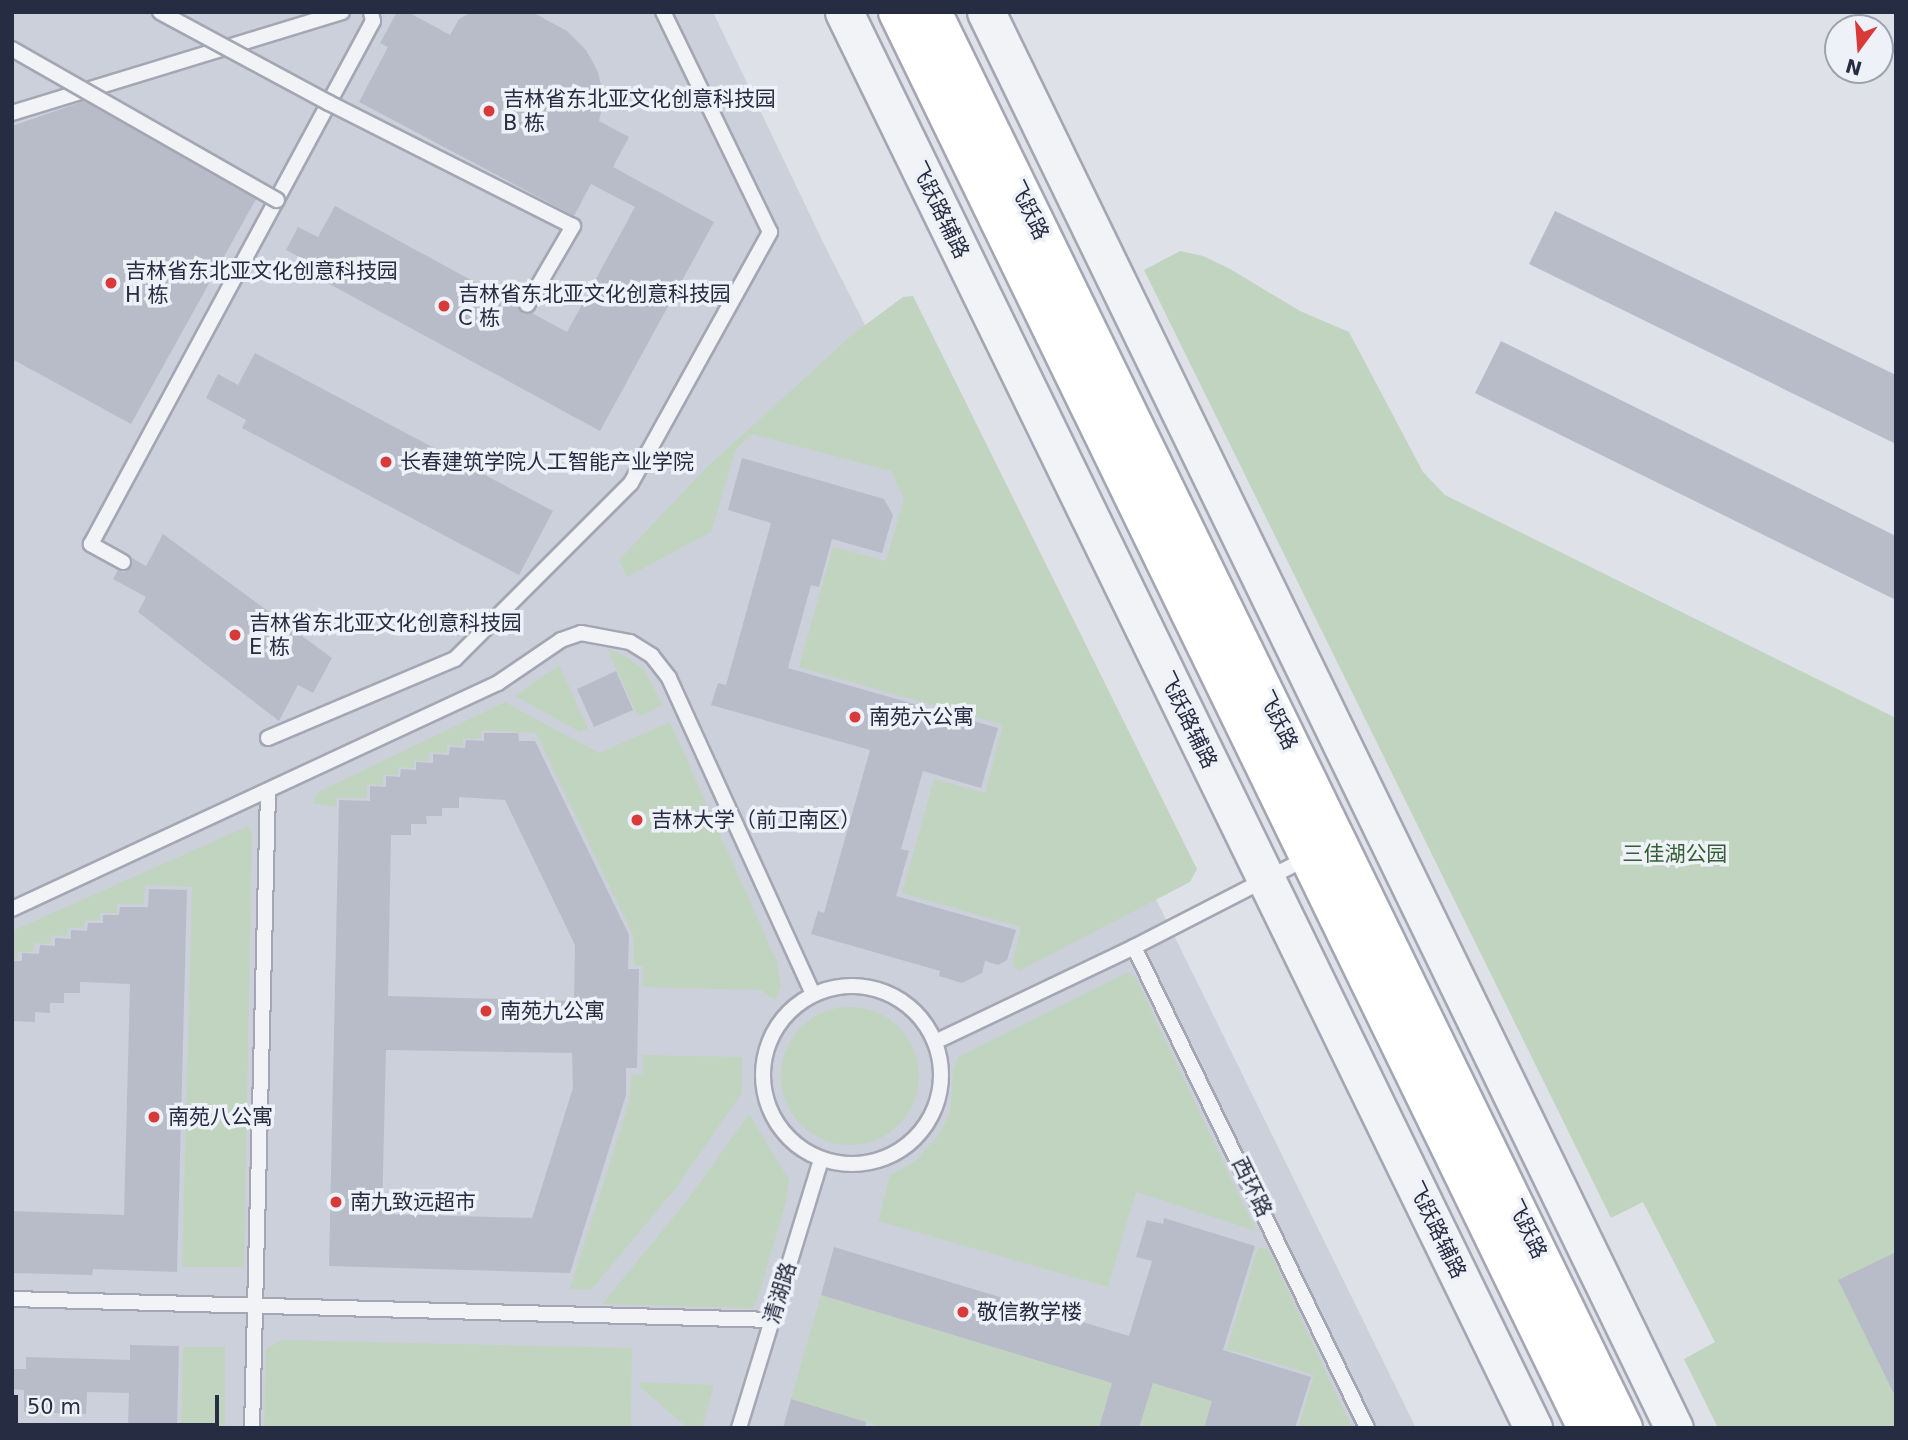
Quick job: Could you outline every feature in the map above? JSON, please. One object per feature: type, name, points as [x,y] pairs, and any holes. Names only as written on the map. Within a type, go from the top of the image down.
[{"type":"main road","name":"飞跃路","points":[[898,12],[1323,850],[1623,1428]]},
{"type":"main road","name":"飞跃路","points":[[932,12],[1323,850],[1587,1428]]},
{"type":"street","name":"飞跃路辅路","points":[[844,12],[1533,1428]]},
{"type":"street","points":[[986,12],[1674,1428]]},
{"type":"lane","points":[[160,12],[329,103],[573,226],[527,305]]},
{"type":"lane","points":[[12,113],[329,12]]},
{"type":"lane","points":[[12,113],[342,12]]},
{"type":"lane","points":[[122,562],[91,544],[98,519],[277,200],[373,21],[371,12]]},
{"type":"lane","points":[[268,738],[455,659],[631,483],[770,232],[663,12]]},
{"type":"lane","points":[[12,49],[277,200]]},
{"type":"lane","points":[[12,909],[498,683],[561,640],[582,633],[630,642],[652,656],[669,678],[813,994]]},
{"type":"lane","points":[[252,1428],[268,791]]},
{"type":"lane","points":[[935,1042],[1135,947],[1323,850]]},
{"type":"lane","name":"西环路","points":[[1135,947],[1367,1428]]},
{"type":"lane","points":[[841,986],[870,988],[897,998],[912,1011],[935,1042],[941,1070],[938,1099],[926,1125],[913,1139],[880,1160],[850,1165],[821,1159],[795,1145],[775,1122],[764,1094],[762,1065],[771,1036],[788,1012],[813,994],[841,986]]},
{"type":"lane","name":"清湖路","points":[[739,1428],[821,1159]]},
{"type":"lane","points":[[12,1299],[255,1308],[771,1320]]},
{"type":"shaded area","name":"吉林大学（前卫南区）","points":[[12,12],[713,12],[824,244],[1170,927],[1416,1428],[12,1428]]},
{"type":"green space","name":"三佳湖公园","points":[[1180,251],[1203,256],[1300,311],[1349,332],[1423,472],[1445,495],[1896,718],[1896,1428],[1718,1428],[1684,1359],[1715,1342],[1643,1202],[1611,1218],[1144,270]]},
{"type":"green space","points":[[913,296],[1197,869],[1190,882],[1019,971],[1012,965],[1021,927],[902,893],[934,779],[985,793],[1003,725],[799,667],[833,547],[886,561],[904,499],[891,471],[752,434],[736,449],[711,532],[627,577],[619,560],[706,468],[853,334],[903,297]]},
{"type":"green space","points":[[607,648],[628,658],[644,670],[663,705],[641,716],[637,714]]},
{"type":"green space","points":[[559,665],[588,728],[580,732],[515,696]]},
{"type":"green space","points":[[505,702],[599,753],[670,722],[777,962],[781,987],[775,1000],[761,990],[643,987],[643,966],[634,966],[633,935],[536,733],[482,730],[481,739],[463,738],[463,746],[447,745],[447,753],[429,752],[429,761],[414,761],[414,768],[398,767],[398,775],[383,775],[383,785],[367,784],[367,798],[337,798],[336,807],[313,803],[318,792]]},
{"type":"green space","points":[[248,826],[252,836],[244,1267],[182,1267],[192,887],[145,885],[144,904],[117,904],[117,913],[100,913],[100,920],[85,921],[84,928],[68,928],[67,936],[51,935],[50,944],[34,943],[33,952],[18,952],[18,959],[12,959],[12,931]]},
{"type":"green space","points":[[1128,972],[1136,978],[1256,1231],[1136,1192],[1108,1287],[878,1221],[890,1175],[914,1162],[939,1135],[950,1112],[953,1070],[958,1057]]},
{"type":"green space","points":[[850,1007],[877,1012],[899,1027],[914,1049],[919,1076],[914,1103],[899,1125],[877,1140],[850,1145],[823,1140],[801,1125],[786,1103],[781,1076],[786,1049],[801,1027],[823,1012]]},
{"type":"green space","points":[[643,1055],[742,1057],[742,1093],[675,1189],[591,1290],[570,1289],[630,1099],[631,1074],[643,1075]]},
{"type":"green space","points":[[749,1114],[789,1180],[787,1198],[758,1298],[752,1308],[602,1304],[686,1202]]},
{"type":"green space","points":[[1258,1247],[1269,1250],[1352,1428],[1298,1428],[1314,1375],[1227,1349]]},
{"type":"green space","points":[[821,1295],[1112,1383],[1099,1428],[885,1428],[791,1399]]},
{"type":"green space","points":[[282,1340],[632,1348],[631,1428],[264,1428],[266,1349]]},
{"type":"green space","points":[[183,1347],[225,1347],[225,1428],[181,1428]]},
{"type":"green space","points":[[1198,1368],[1220,1375],[1204,1428],[1139,1428],[1153,1383],[1190,1395]]},
{"type":"green space","points":[[641,1382],[714,1385],[702,1428],[688,1428],[640,1387]]},
{"type":"building","points":[[397,12],[408,12],[450,35],[459,19],[472,12],[532,12],[567,31],[586,50],[598,72],[604,98],[599,121],[629,137],[613,167],[714,222],[600,431],[322,280],[326,271],[286,250],[298,227],[318,237],[335,206],[517,305],[523,314],[532,313],[567,332],[635,207],[591,184],[574,216],[359,102],[388,47],[380,43]]},
{"type":"building","name":"吉林省东北亚文化创意科技园 H 栋","points":[[84,101],[256,199],[131,424],[12,359],[12,126]]},
{"type":"building","points":[[1555,211],[1896,375],[1896,444],[1529,264]]},
{"type":"building","points":[[1501,341],[1896,536],[1896,600],[1475,393]]},
{"type":"building","points":[[255,353],[553,511],[519,575],[242,428],[246,420],[206,398],[218,374],[238,385]]},
{"type":"building","name":"南苑六公寓","points":[[742,458],[884,499],[893,515],[882,553],[832,539],[819,587],[811,585],[788,668],[998,728],[981,788],[923,771],[901,849],[909,851],[896,896],[1016,930],[1007,960],[998,965],[985,961],[982,973],[962,983],[939,976],[940,971],[811,934],[818,911],[824,913],[870,750],[711,705],[718,683],[726,685],[771,523],[728,510]]},
{"type":"building","name":"吉林省东北亚文化创意科技园 E 栋","points":[[163,534],[332,658],[313,693],[298,685],[279,721],[138,612],[146,597],[113,579],[118,570],[124,572],[131,567],[132,558],[146,566]]},
{"type":"building","points":[[616,671],[633,710],[594,727],[577,689]]},
{"type":"building","name":"南苑九公寓","points":[[484,733],[518,733],[519,741],[535,741],[629,935],[628,969],[639,969],[637,1068],[626,1068],[626,1095],[570,1273],[329,1266],[339,800],[370,801],[370,786],[386,787],[386,776],[400,777],[401,769],[416,770],[416,762],[433,763],[433,754],[449,755],[450,747],[465,748],[466,740],[484,741]],"holes":[[[459,797],[505,800],[575,945],[574,1001],[388,996],[391,835],[411,835],[411,824],[427,824],[426,816],[442,816],[442,808],[459,808]],[[386,1050],[572,1053],[573,1088],[532,1218],[382,1214]]]},
{"type":"building","name":"南苑八公寓","points":[[149,889],[187,890],[177,1272],[93,1269],[92,1275],[12,1273],[12,1211],[124,1215],[130,984],[80,982],[80,993],[64,993],[64,1003],[50,1003],[50,1013],[35,1012],[35,1022],[12,1021],[12,961],[22,961],[22,953],[39,954],[40,945],[55,946],[55,938],[71,939],[71,930],[87,931],[88,923],[103,923],[103,915],[119,915],[120,907],[148,907]]},
{"type":"building","name":"敬信教学楼","points":[[1164,1218],[1255,1246],[1223,1350],[1311,1377],[1295,1428],[1204,1428],[1212,1401],[1153,1383],[1139,1428],[1099,1428],[1112,1383],[821,1295],[834,1247],[1129,1336],[1152,1261],[1136,1257],[1147,1220],[1163,1224]]},
{"type":"building","points":[[1896,1252],[1896,1398],[1838,1280]]},
{"type":"building","points":[[130,1345],[179,1346],[177,1428],[128,1428],[129,1393],[87,1392],[86,1414],[24,1412],[24,1390],[12,1389],[12,1369],[26,1369],[26,1357],[130,1360]]},
{"type":"building","points":[[791,1399],[866,1422],[865,1428],[783,1428]]},
{"type":"place","name":"吉林省东北亚文化创意科技园 B 栋","points":[[489,111]]},
{"type":"place","name":"吉林省东北亚文化创意科技园 H 栋","points":[[111,283]]},
{"type":"place","name":"吉林省东北亚文化创意科技园 C 栋","points":[[444,306]]},
{"type":"place","name":"长春建筑学院人工智能产业学院","points":[[386,462]]},
{"type":"place","name":"吉林省东北亚文化创意科技园 E 栋","points":[[235,635]]},
{"type":"place","name":"南苑六公寓","points":[[855,717]]},
{"type":"place","name":"吉林大学（前卫南区）","points":[[637,820]]},
{"type":"place","name":"南苑九公寓","points":[[486,1011]]},
{"type":"place","name":"南苑八公寓","points":[[154,1117]]},
{"type":"place","name":"南九致远超市","points":[[336,1202]]},
{"type":"place","name":"敬信教学楼","points":[[963,1312]]}]
